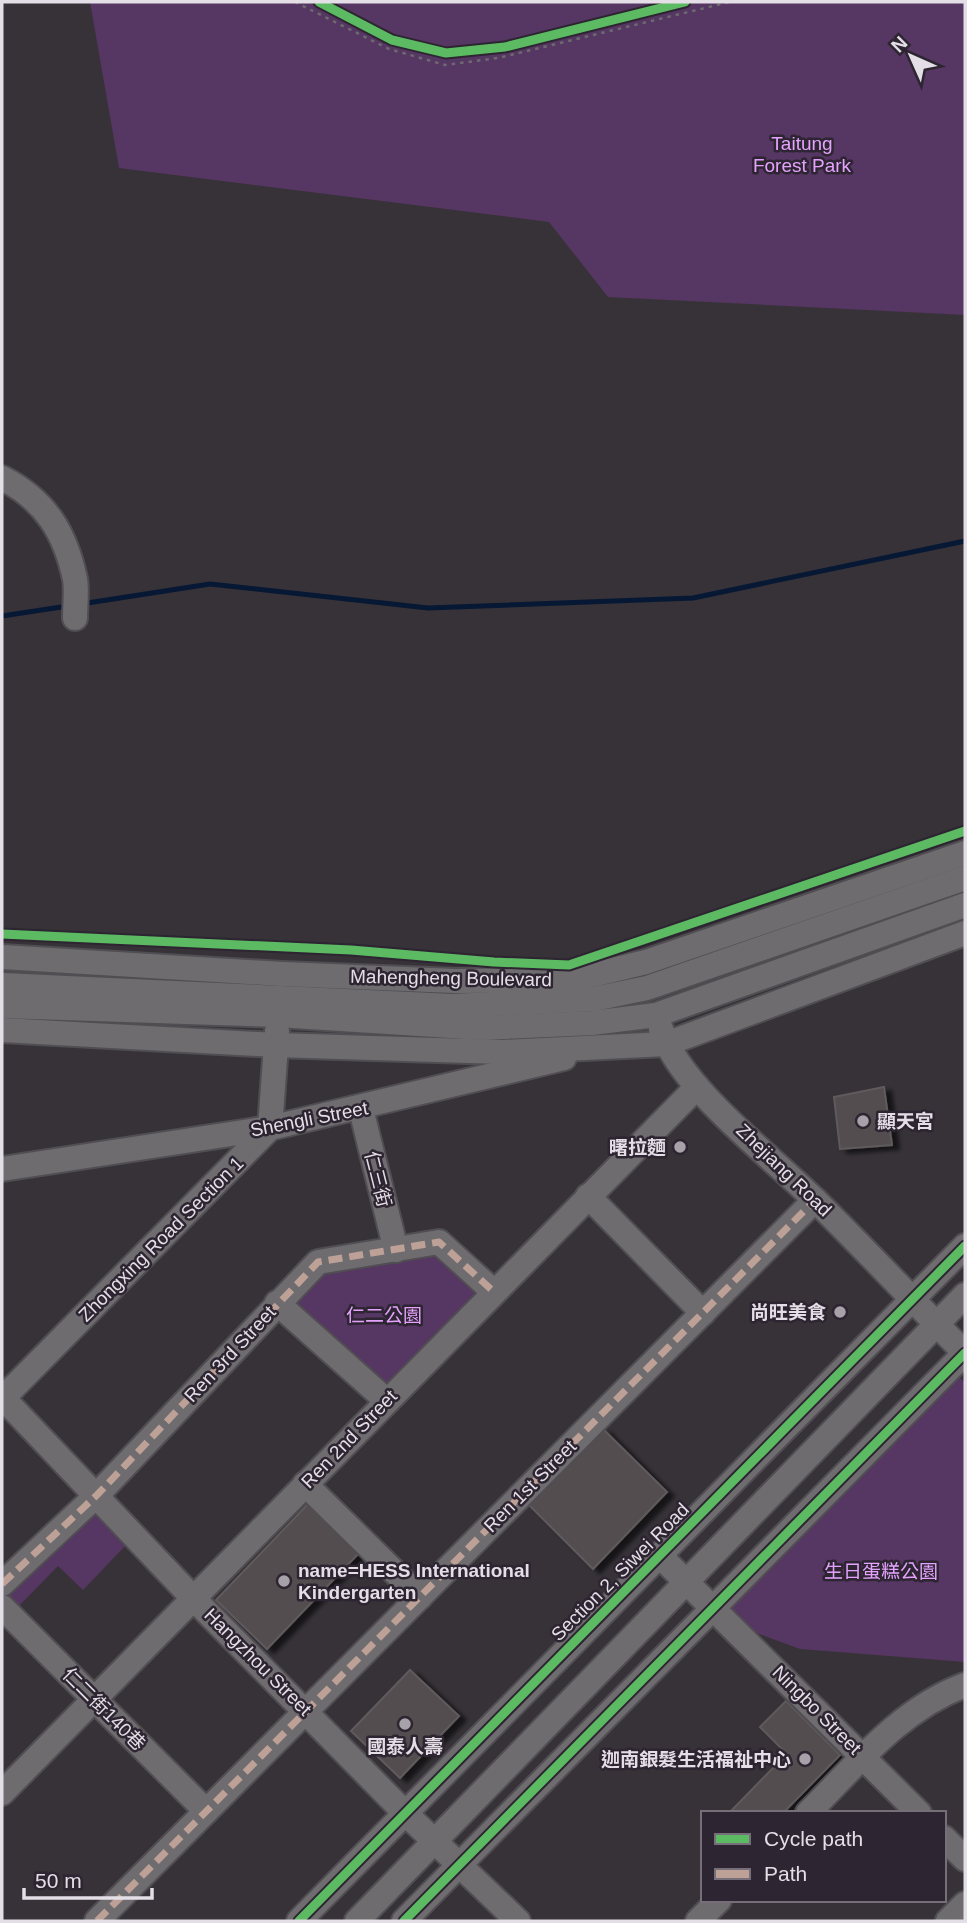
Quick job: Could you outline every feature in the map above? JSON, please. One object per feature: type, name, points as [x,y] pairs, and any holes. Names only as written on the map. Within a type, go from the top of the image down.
[{"type":"street","points":[[2,478],[29,492],[59,527],[75,580],[75,617]]},
{"type":"street","name":"Mahengheng Boulevard","points":[[2,985],[280,995],[452,1006],[594,999],[647,988],[846,907],[965,853]]},
{"type":"street","name":"Mahengheng Boulevard","points":[[2,1006],[280,995],[454,981],[571,980],[965,878]]},
{"type":"street","name":"Mahengheng Boulevard","points":[[2,957],[280,995],[482,1028],[592,1023],[656,1015],[965,905]]},
{"type":"street","points":[[2,1030],[275,1045],[502,1052],[666,1044],[965,933]]},
{"type":"street","points":[[862,942],[872,968]]},
{"type":"street","name":"Zhejiang Road","points":[[646,962],[647,988],[666,1044],[698,1087],[815,1200],[965,1353]]},
{"type":"street","points":[[270,1128],[280,995]]},
{"type":"street","name":"Shengli Street","points":[[2,1168],[270,1128],[361,1109],[612,1045]]},
{"type":"street","name":"Ren 2nd Street","points":[[2,1793],[698,1087]]},
{"type":"street","name":"仁三街","points":[[361,1109],[396,1250]]},
{"type":"street","name":"Zhongxing Road Section 1","points":[[2,1398],[270,1128]]},
{"type":"street","points":[[588,1196],[703,1313]]},
{"type":"street","name":"Ren 1st Street","points":[[97,1921],[815,1200]]},
{"type":"street","name":"Ren 3rd Street","points":[[2,1584],[97,1495],[318,1262],[439,1242],[494,1292]]},
{"type":"street","name":"Section 2, Siwei Road","points":[[299,1921],[965,1246]]},
{"type":"street","points":[[357,1921],[965,1295]]},
{"type":"street","points":[[277,1303],[387,1401]]},
{"type":"street","points":[[404,1921],[965,1353]]},
{"type":"street","name":"Hangzhou Street","points":[[2,1398],[193,1598],[307,1710],[406,1814],[518,1921]]},
{"type":"street","points":[[305,1484],[420,1597]]},
{"type":"street","name":"Ningbo Street","points":[[660,1556],[715,1607],[917,1811]]},
{"type":"street","name":"仁二街140巷","points":[[2,1607],[206,1811]]},
{"type":"street","points":[[810,1811],[904,1718],[943,1693],[965,1685]]},
{"type":"street","points":[[946,1840],[965,1858]]},
{"type":"street","points":[[698,1921],[717,1902]]},
{"type":"street","points":[[948,1921],[965,1904]]},
{"type":"path","points":[[295,2],[389,49],[445,65],[498,58],[730,2]]},
{"type":"path","points":[[319,2],[392,40],[446,54],[505,47],[685,2]]},
{"type":"green space","name":"Taitung Forest Park","points":[[90,2],[965,2],[965,315],[608,297],[549,222],[119,168]]},
{"type":"green space","name":"仁二公園","points":[[438,1254],[477,1291],[386,1389],[289,1303],[323,1271]]},
{"type":"green space","name":"生日蛋糕公園","points":[[958,1376],[965,1383],[965,1662],[800,1649],[719,1619]]},
{"type":"green space","points":[[85,1503],[127,1544],[83,1590],[58,1566],[15,1610],[2,1597]]},
{"type":"building","name":"顯天宮","points":[[884,1087],[892,1145],[840,1149],[834,1097]]},
{"type":"building","points":[[603,1429],[667,1492],[593,1569],[529,1505]]},
{"type":"building","name":"name=HESS International Kindergarten","points":[[308,1504],[359,1553],[267,1649],[216,1600]]},
{"type":"building","name":"國泰人壽","points":[[410,1670],[459,1716],[400,1778],[351,1731]]},
{"type":"building","name":"迦南銀髮生活福祉中心","points":[[786,1701],[840,1755],[785,1811],[731,1811],[774,1767],[769,1762],[782,1749],[760,1727]]},
{"type":"waterway","points":[[81,604],[210,584],[428,608],[693,598],[965,541]]},
{"type":"waterway","points":[[2,616],[68,606]]},
{"type":"marked path","points":[[97,1921],[815,1200]]},
{"type":"marked path","points":[[2,1584],[97,1495],[318,1262],[439,1242],[494,1292]]},
{"type":"cycle path","points":[[319,2],[392,40],[446,53],[505,47],[685,2]]},
{"type":"cycle path","points":[[2,934],[351,950],[494,962],[569,965],[965,831]]},
{"type":"cycle path","points":[[299,1921],[965,1246]]},
{"type":"cycle path","points":[[404,1921],[965,1353]]},
{"type":"place","name":"顯天宮","points":[[863,1121]]},
{"type":"place","name":"曙拉麵","points":[[680,1147]]},
{"type":"place","name":"尚旺美食","points":[[840,1312]]},
{"type":"place","name":"name=HESS International Kindergarten","points":[[284,1581]]},
{"type":"place","name":"國泰人壽","points":[[405,1724]]},
{"type":"place","name":"迦南銀髮生活福祉中心","points":[[805,1759]]}]
